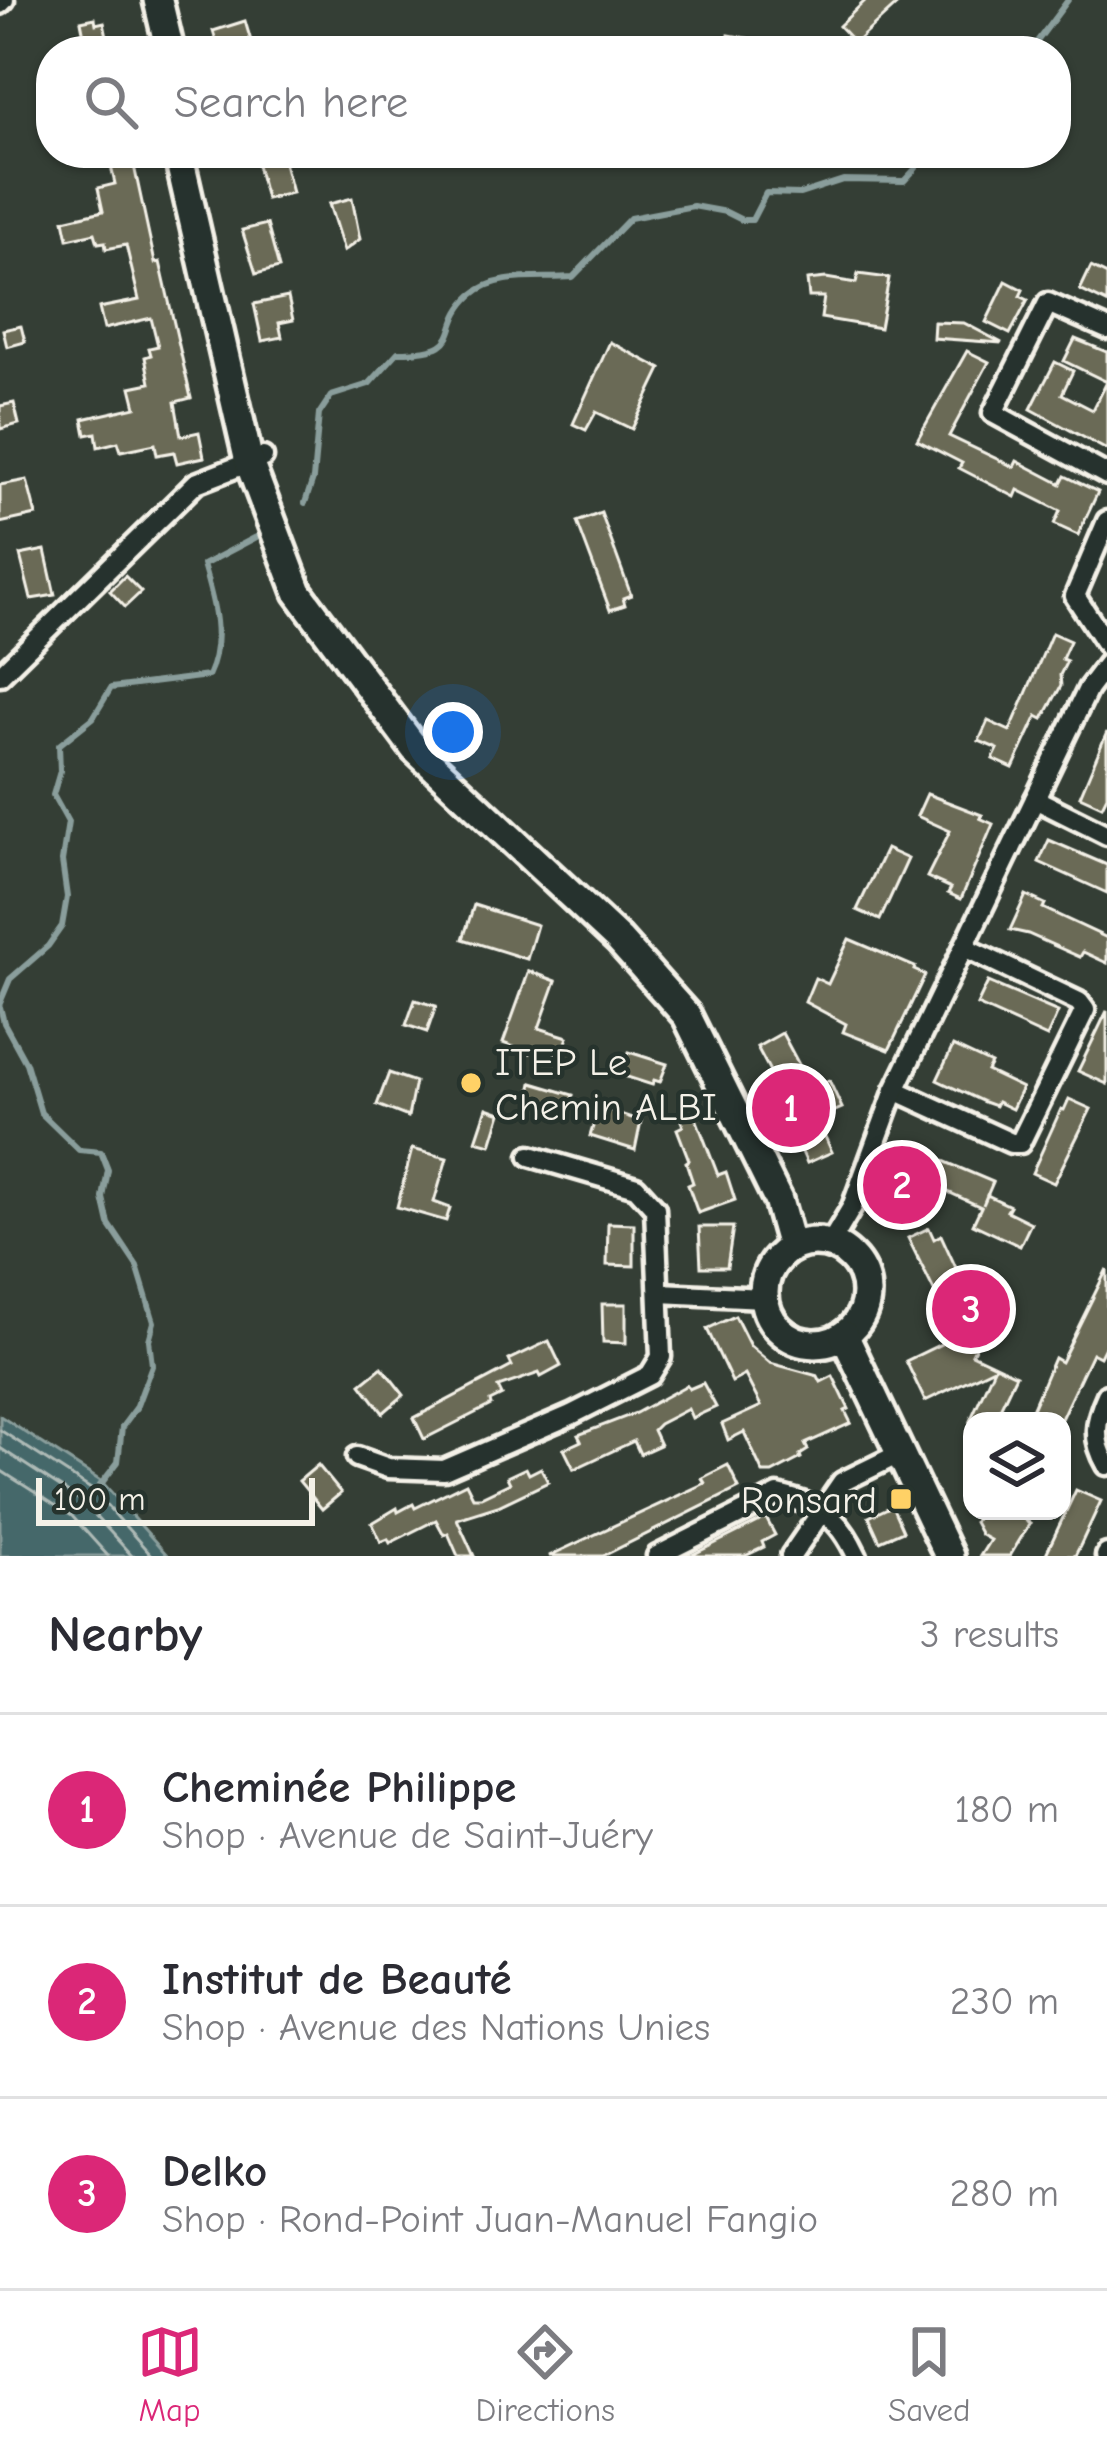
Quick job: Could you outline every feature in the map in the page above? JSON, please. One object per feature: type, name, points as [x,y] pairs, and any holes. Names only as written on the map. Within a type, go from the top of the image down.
[{"type":"main road","points":[[143,0],[151,36]]},
{"type":"main road","points":[[158,0],[166,36]]},
{"type":"main road","points":[[182,168],[256,459],[280,523],[298,592],[415,748],[620,940],[687,1016],[778,1200],[791,1247]]},
{"type":"main road","points":[[196,168],[256,459]]},
{"type":"main road","points":[[830,1244],[845,1251],[864,1277],[863,1310],[844,1335],[828,1343],[793,1340],[779,1330],[764,1298],[770,1268],[791,1247],[830,1244]]},
{"type":"main road","points":[[844,1335],[950,1556]]},
{"type":"street","points":[[1107,329],[1048,303],[993,413],[1107,476]]},
{"type":"street","points":[[0,675],[196,483],[256,459]]},
{"type":"street","points":[[1107,521],[1075,596],[1107,645]]},
{"type":"street","points":[[830,1244],[852,1207],[896,1090],[964,947],[1088,688],[1107,664]]},
{"type":"street","points":[[1035,799],[1107,835]]},
{"type":"street","points":[[896,1090],[1020,1143],[1085,1010],[1079,1002],[964,947]]},
{"type":"street","points":[[358,1456],[388,1468],[444,1470],[650,1376],[661,1357],[655,1208],[636,1186],[530,1156]]},
{"type":"street","points":[[660,1293],[764,1298]]},
{"type":"street","points":[[1107,1395],[1096,1418],[1096,1447],[1107,1465]]},
{"type":"street","points":[[791,1556],[842,1482],[899,1454]]},
{"type":"street","points":[[658,1556],[778,1495],[812,1504],[843,1527],[857,1556]]},
{"type":"water","points":[[0,1416],[102,1482],[168,1556],[0,1556]]},
{"type":"building","points":[[866,0],[902,0],[863,36],[848,36],[839,26]]},
{"type":"building","points":[[95,18],[96,24],[104,22],[107,36],[84,36],[81,21]]},
{"type":"building","points":[[245,21],[250,36],[214,36],[213,31]]},
{"type":"building","points":[[111,168],[135,168],[191,398],[175,402],[181,436],[199,432],[204,457],[177,463],[174,452],[157,455],[155,444],[121,451],[118,442],[98,447],[96,433],[86,435],[83,419],[136,407],[131,387],[150,383],[145,357],[151,355],[149,348],[158,346],[151,318],[104,329],[99,308],[139,300],[126,245],[106,249],[95,233],[68,239],[64,220],[103,211],[98,188],[115,184]]},
{"type":"building","points":[[258,168],[285,168],[292,193],[266,199]]},
{"type":"building","points":[[352,198],[360,239],[344,251],[329,204]]},
{"type":"building","points":[[267,224],[279,268],[256,274],[242,230]]},
{"type":"building","points":[[1091,267],[1107,275],[1107,303],[1080,290]]},
{"type":"building","points":[[858,274],[889,278],[880,328],[821,318],[824,297],[809,297],[807,280],[856,283]]},
{"type":"building","points":[[1006,281],[1023,290],[1020,296],[1028,300],[1010,334],[986,322]]},
{"type":"building","points":[[288,297],[293,320],[279,323],[282,337],[262,341],[254,304]]},
{"type":"building","points":[[934,322],[964,323],[1002,343],[933,338]]},
{"type":"building","points":[[21,326],[25,342],[7,347],[3,330]]},
{"type":"building","points":[[1075,339],[1107,352],[1107,382],[1064,361]]},
{"type":"building","points":[[610,342],[661,369],[632,429],[596,412],[586,430],[573,424]]},
{"type":"building","points":[[967,351],[989,362],[949,436],[1014,467],[1017,461],[1061,484],[1065,476],[1098,492],[1078,535],[1054,524],[1060,511],[1018,490],[1015,497],[917,440]]},
{"type":"building","points":[[1055,362],[1073,371],[1062,394],[1093,410],[1107,382],[1107,450],[1031,409]]},
{"type":"building","points":[[14,403],[19,424],[0,429],[0,406]]},
{"type":"building","points":[[27,480],[36,515],[0,523],[0,485]]},
{"type":"building","points":[[601,513],[631,595],[623,598],[625,605],[610,610],[577,522]]},
{"type":"building","points":[[45,550],[55,595],[31,599],[20,555]]},
{"type":"building","points":[[125,576],[141,592],[125,607],[110,591]]},
{"type":"building","points":[[1052,633],[1070,641],[1062,659],[1067,661],[1061,686],[1043,719],[1037,716],[1013,768],[993,759],[998,749],[979,741],[988,721],[1010,731]]},
{"type":"building","points":[[1107,732],[1107,796],[1102,806],[1080,796]]},
{"type":"building","points":[[927,794],[982,815],[993,824],[961,899],[948,893],[951,888],[927,877],[950,831],[917,816]]},
{"type":"building","points":[[1049,840],[1107,865],[1107,893],[1039,862]]},
{"type":"building","points":[[886,849],[908,859],[880,920],[857,910]]},
{"type":"building","points":[[1026,895],[1107,938],[1107,963],[1010,930]]},
{"type":"building","points":[[474,905],[537,925],[527,959],[463,939]]},
{"type":"building","points":[[849,939],[925,975],[889,1050],[843,1032],[846,1024],[805,1002],[815,978],[828,984]]},
{"type":"building","points":[[529,971],[556,981],[539,1028],[568,1037],[561,1057],[503,1043]]},
{"type":"building","points":[[988,982],[1058,1012],[1047,1037],[977,1005]]},
{"type":"building","points":[[415,1000],[436,1006],[427,1032],[406,1025]]},
{"type":"building","points":[[1107,1011],[1107,1084],[1078,1071]]},
{"type":"building","points":[[782,1033],[812,1089],[829,1080],[842,1108],[817,1119],[832,1152],[807,1163],[780,1104],[786,1101],[757,1047]]},
{"type":"building","points":[[953,1046],[991,1064],[987,1071],[1022,1088],[1012,1109],[937,1080]]},
{"type":"building","points":[[629,1052],[667,1064],[660,1082],[654,1080],[652,1085],[621,1075]]},
{"type":"building","points":[[389,1073],[415,1082],[408,1117],[377,1105]]},
{"type":"building","points":[[532,1083],[573,1095],[570,1108],[529,1097]]},
{"type":"building","points":[[1069,1099],[1091,1109],[1054,1183],[1032,1173]]},
{"type":"building","points":[[599,1107],[641,1121],[635,1150],[590,1136]]},
{"type":"building","points":[[487,1108],[501,1113],[491,1145],[476,1141]]},
{"type":"building","points":[[694,1113],[718,1175],[726,1172],[735,1200],[698,1213],[688,1185],[693,1183],[689,1160],[677,1129],[683,1126],[680,1118]]},
{"type":"building","points":[[908,1146],[993,1182],[987,1195],[1031,1223],[1020,1246],[973,1224],[981,1207],[926,1182],[914,1207],[886,1193]]},
{"type":"building","points":[[412,1149],[447,1158],[434,1202],[450,1208],[446,1221],[397,1207]]},
{"type":"building","points":[[608,1223],[634,1224],[634,1266],[607,1265]]},
{"type":"building","points":[[699,1227],[733,1227],[727,1267],[701,1267]]},
{"type":"building","points":[[929,1228],[934,1239],[941,1235],[963,1283],[976,1277],[993,1311],[972,1354],[1016,1375],[998,1412],[974,1412],[994,1368],[925,1401],[906,1361],[947,1341],[953,1329],[908,1238]]},
{"type":"building","points":[[1107,1269],[1107,1343],[1100,1357],[1092,1353],[1064,1412],[1031,1412],[1054,1358],[1061,1362]]},
{"type":"building","points":[[602,1304],[626,1304],[626,1343],[603,1342]]},
{"type":"building","points":[[735,1316],[750,1346],[770,1363],[818,1376],[821,1382],[833,1376],[849,1409],[845,1411],[851,1423],[805,1444],[808,1450],[801,1458],[772,1473],[763,1473],[744,1432],[728,1440],[722,1424],[761,1406],[745,1375],[732,1382],[707,1329]]},
{"type":"building","points":[[549,1341],[561,1366],[541,1377],[539,1373],[498,1387],[502,1395],[490,1401],[491,1405],[424,1439],[414,1418]]},
{"type":"building","points":[[382,1367],[404,1395],[383,1413],[361,1384]]},
{"type":"building","points":[[703,1383],[716,1407],[692,1418],[688,1409],[659,1424],[653,1430],[660,1445],[640,1454],[634,1441],[574,1469],[564,1449],[581,1441],[578,1435],[636,1413],[687,1385],[689,1389]]},
{"type":"building","points":[[318,1465],[341,1493],[322,1509],[299,1481]]},
{"type":"building","points":[[728,1465],[739,1488],[603,1556],[549,1556],[705,1483],[702,1478]]},
{"type":"building","points":[[526,1468],[529,1474],[541,1468],[548,1482],[457,1519],[474,1556],[458,1556],[436,1520],[390,1543],[388,1539],[381,1542],[372,1523],[397,1508],[398,1512],[413,1504],[415,1508],[466,1483],[473,1497],[481,1497],[510,1483],[507,1477]]},
{"type":"building","points":[[1076,1490],[1101,1501],[1075,1556],[1045,1556],[1062,1520],[1071,1520]]},
{"type":"building","points":[[892,1506],[903,1531],[880,1541],[869,1517]]},
{"type":"building","points":[[766,1518],[775,1535],[762,1542],[764,1547],[745,1556],[690,1556]]},
{"type":"building","points":[[974,1522],[1030,1523],[1010,1556],[980,1556],[990,1540]]},
{"type":"waterway","points":[[1041,36],[1068,0]]},
{"type":"waterway","points":[[305,503],[313,479],[319,414],[331,396],[369,384],[398,352],[444,343],[461,307],[482,288],[507,280],[573,277],[630,218],[693,206],[752,220],[766,193],[800,194],[843,180],[904,181],[916,168]]},
{"type":"waterway","points":[[0,1003],[10,979],[48,946],[62,926],[67,897],[62,861],[68,822],[53,795],[60,771],[59,745],[93,718],[111,688],[208,676],[217,635],[203,565],[266,532]]},
{"type":"waterway","points":[[0,1007],[26,1063],[41,1113],[79,1150],[101,1152],[108,1170],[103,1198],[109,1224],[137,1266],[154,1322],[149,1340],[152,1365],[136,1408],[122,1427],[118,1462],[98,1488]]},
{"type":"place","name":"ITEP Le Chemin ALBI","points":[[471,1083]]},
{"type":"place","name":"Cheminée Philippe","points":[[791,1108]]},
{"type":"place","name":"Institut de Beauté","points":[[902,1185]]},
{"type":"place","name":"Delko","points":[[971,1309]]},
{"type":"place","name":"Ronsard","points":[[901,1499]]}]
